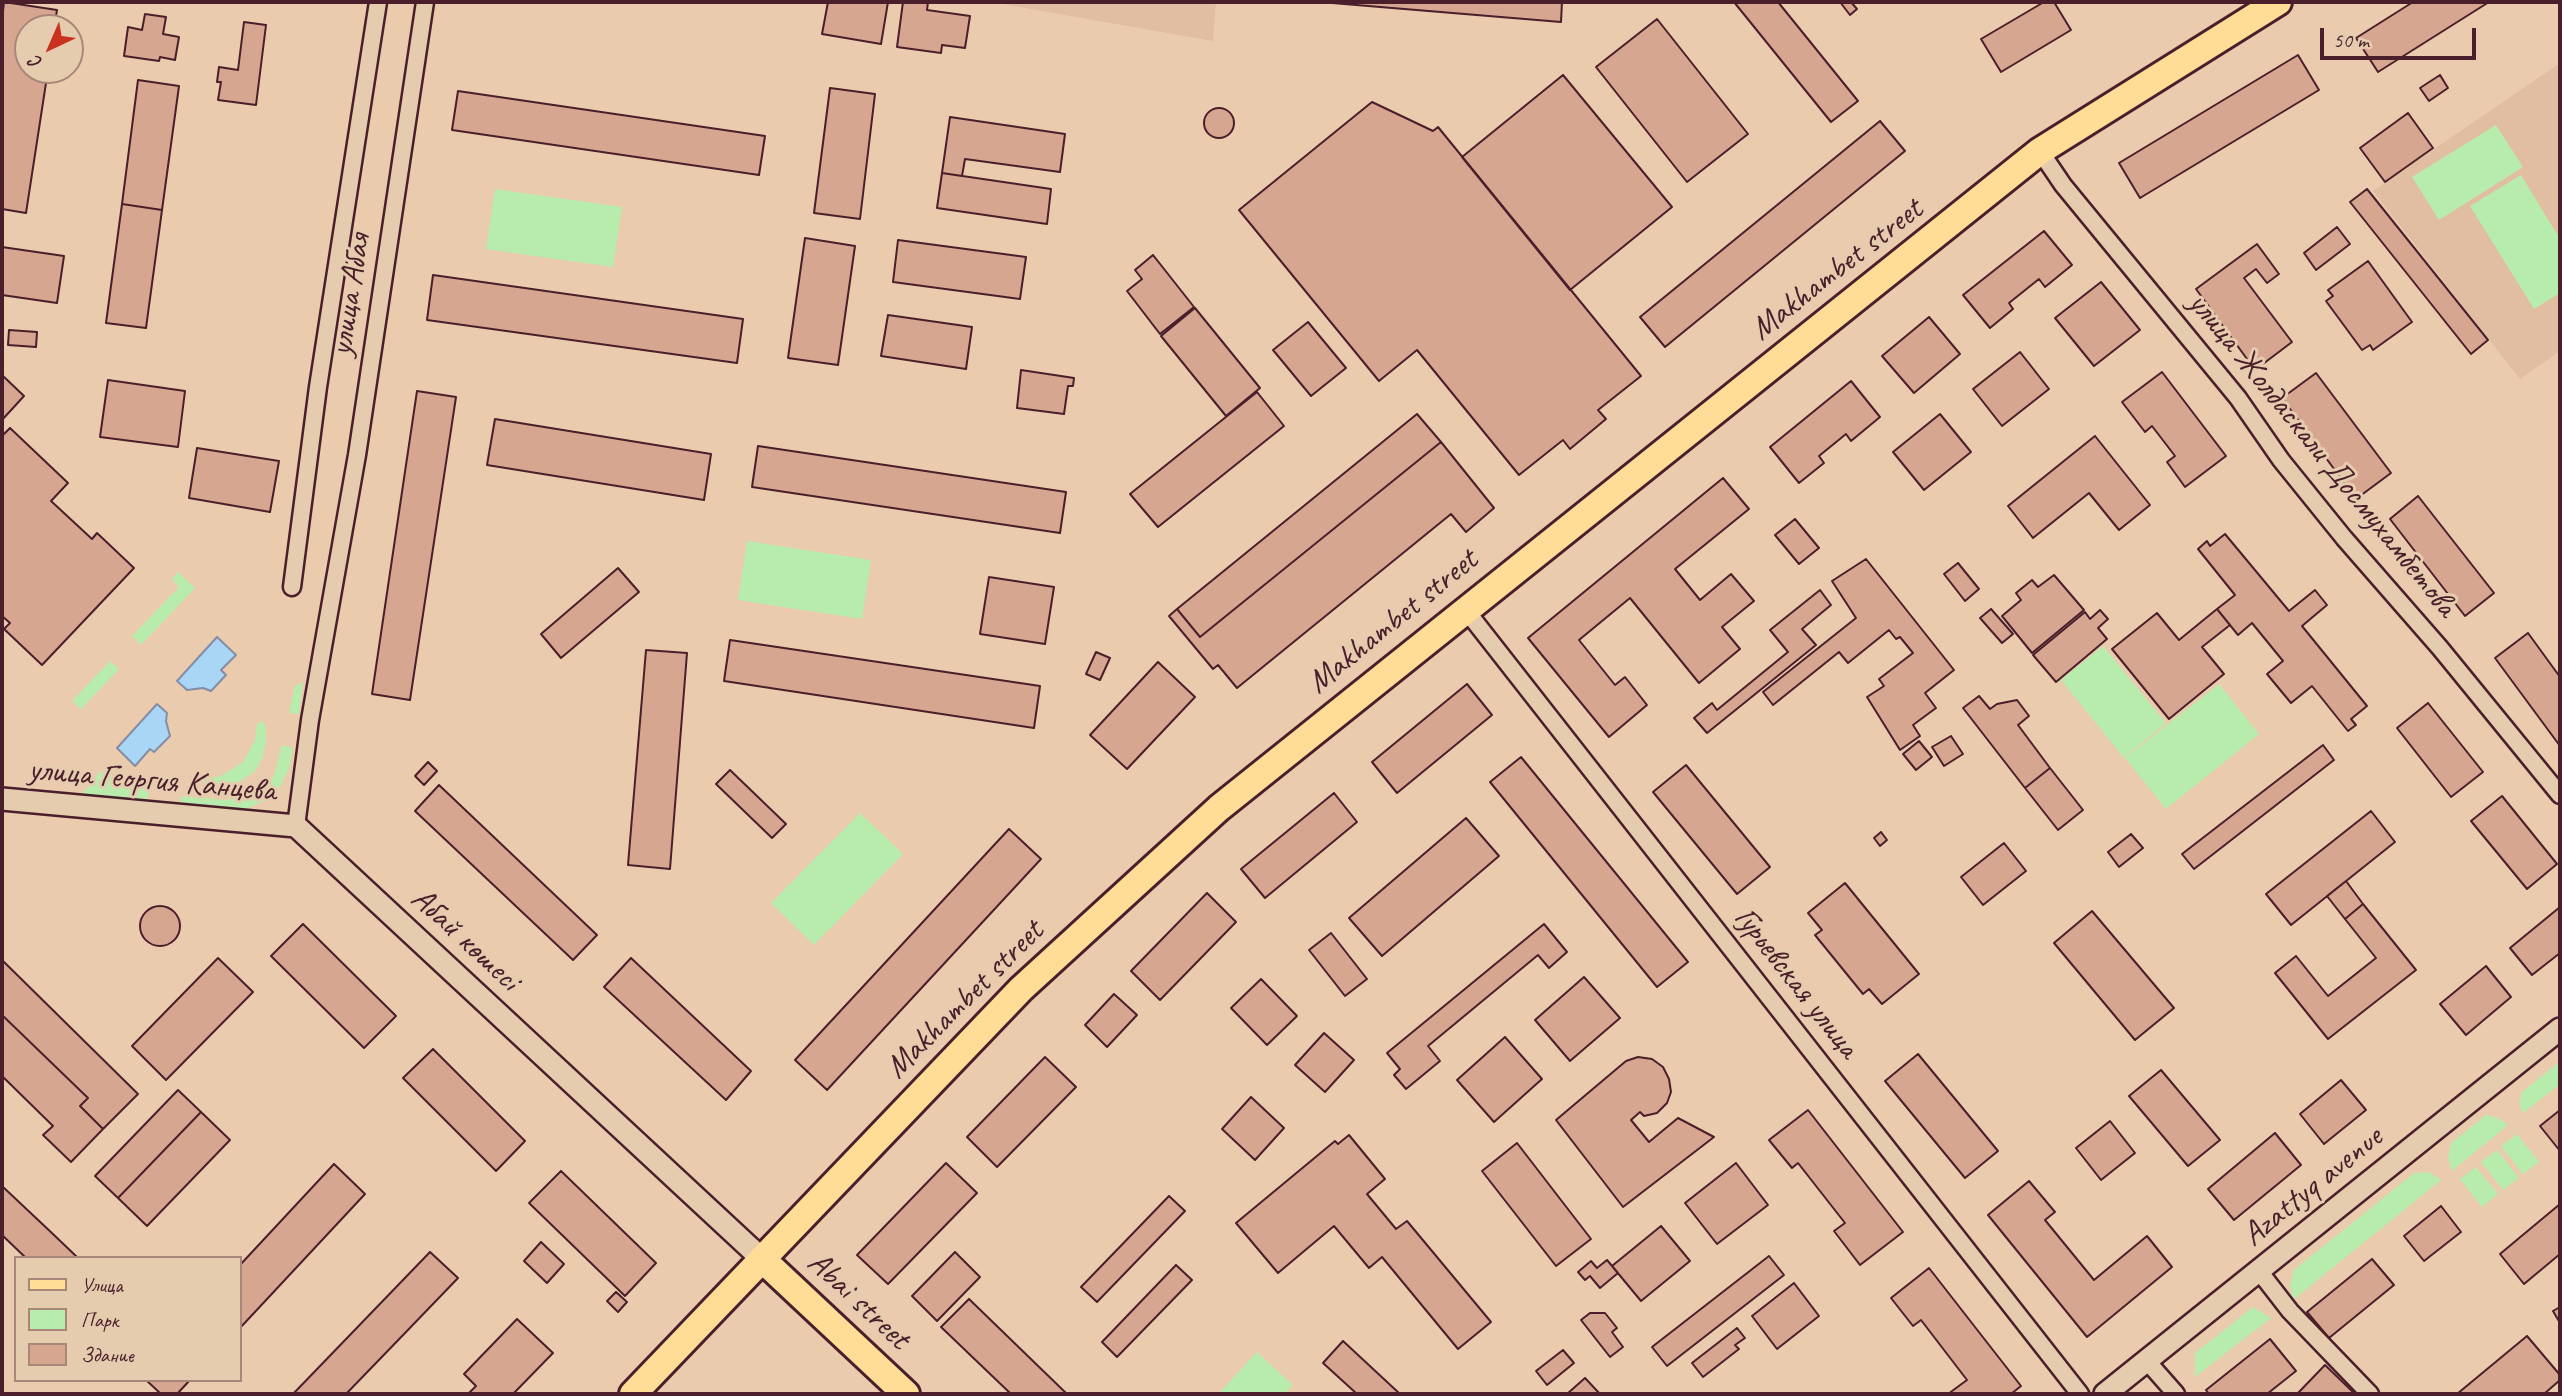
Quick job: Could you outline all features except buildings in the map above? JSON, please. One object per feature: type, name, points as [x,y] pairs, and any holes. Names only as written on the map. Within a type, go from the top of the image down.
[{"type":"main road","name":"Makhambet street","points":[[633,1394],[1020,989],[1219,807],[2040,151],[2278,2]]},
{"type":"main road","name":"Abai street","points":[[762,1259],[906,1394]]},
{"type":"street","name":"улица Абая","points":[[292,587],[318,387],[378,2]]},
{"type":"street","name":"улица Абая","points":[[296,827],[310,720],[357,455],[425,2]]},
{"type":"street","name":"улица Жолдаскали Досмухамбетова","points":[[2040,151],[2063,185],[2238,398],[2281,460],[2560,795]]},
{"type":"street","name":"Гурьевская улица","points":[[1465,608],[2080,1394]]},
{"type":"street","name":"улица Георгия Канцева","points":[[2,799],[296,827]]},
{"type":"street","name":"Абай көшесі","points":[[296,827],[762,1259]]},
{"type":"street","name":"Azattyq avenue","points":[[2105,1394],[2560,1029]]},
{"type":"street","points":[[2259,1271],[2290,1311],[2370,1394]]},
{"type":"street","points":[[2147,1361],[2176,1394]]},
{"type":"shaded area","points":[[991,2],[1216,2],[1213,41]]},
{"type":"shaded area","points":[[2560,63],[2560,351],[2520,379],[2373,191]]},
{"type":"green space","points":[[2496,125],[2523,167],[2439,220],[2412,177]]},
{"type":"green space","points":[[2521,175],[2560,239],[2560,293],[2534,309],[2470,206]]},
{"type":"green space","points":[[495,189],[622,207],[613,267],[486,249]]},
{"type":"green space","points":[[747,541],[871,560],[862,619],[738,600]]},
{"type":"green space","points":[[178,572],[195,588],[141,645],[132,636],[179,587],[172,579]]},
{"type":"green space","points":[[2103,646],[2166,723],[2124,758],[2061,680]]},
{"type":"green space","points":[[110,661],[119,669],[81,709],[72,701]]},
{"type":"green space","points":[[303,682],[299,714],[289,713],[295,686]]},
{"type":"green space","points":[[2219,684],[2259,734],[2166,809],[2125,758]]},
{"type":"green space","points":[[262,721],[266,727],[266,740],[263,757],[255,771],[228,786],[208,788],[203,784],[206,779],[221,776],[243,762],[255,740],[257,724]]},
{"type":"green space","points":[[282,745],[293,748],[289,769],[281,785],[267,799],[249,808],[220,811],[180,807],[181,796],[225,800],[251,797],[265,788],[274,776]]},
{"type":"green space","points":[[101,771],[131,786],[149,790],[147,801],[82,794]]},
{"type":"green space","points":[[860,813],[903,854],[814,945],[771,903]]},
{"type":"green space","points":[[2560,1061],[2560,1084],[2523,1113],[2519,1103],[2522,1092]]},
{"type":"green space","points":[[2486,1115],[2498,1118],[2508,1125],[2452,1171],[2448,1158],[2451,1143]]},
{"type":"green space","points":[[2517,1134],[2539,1162],[2523,1174],[2501,1146]]},
{"type":"green space","points":[[2497,1150],[2519,1178],[2503,1190],[2481,1162]]},
{"type":"green space","points":[[2476,1167],[2498,1194],[2482,1207],[2460,1179]]},
{"type":"green space","points":[[2429,1172],[2441,1180],[2293,1300],[2290,1285],[2294,1270],[2414,1173]]},
{"type":"green space","points":[[2253,1307],[2271,1318],[2195,1377],[2195,1353]]},
{"type":"green space","points":[[1257,1352],[1293,1385],[1285,1394],[1218,1394]]},
{"type":"water","points":[[217,637],[236,655],[221,670],[226,675],[211,691],[203,688],[187,690],[177,681]]},
{"type":"water","points":[[157,704],[167,713],[170,736],[154,752],[150,749],[135,766],[117,748]]}]
